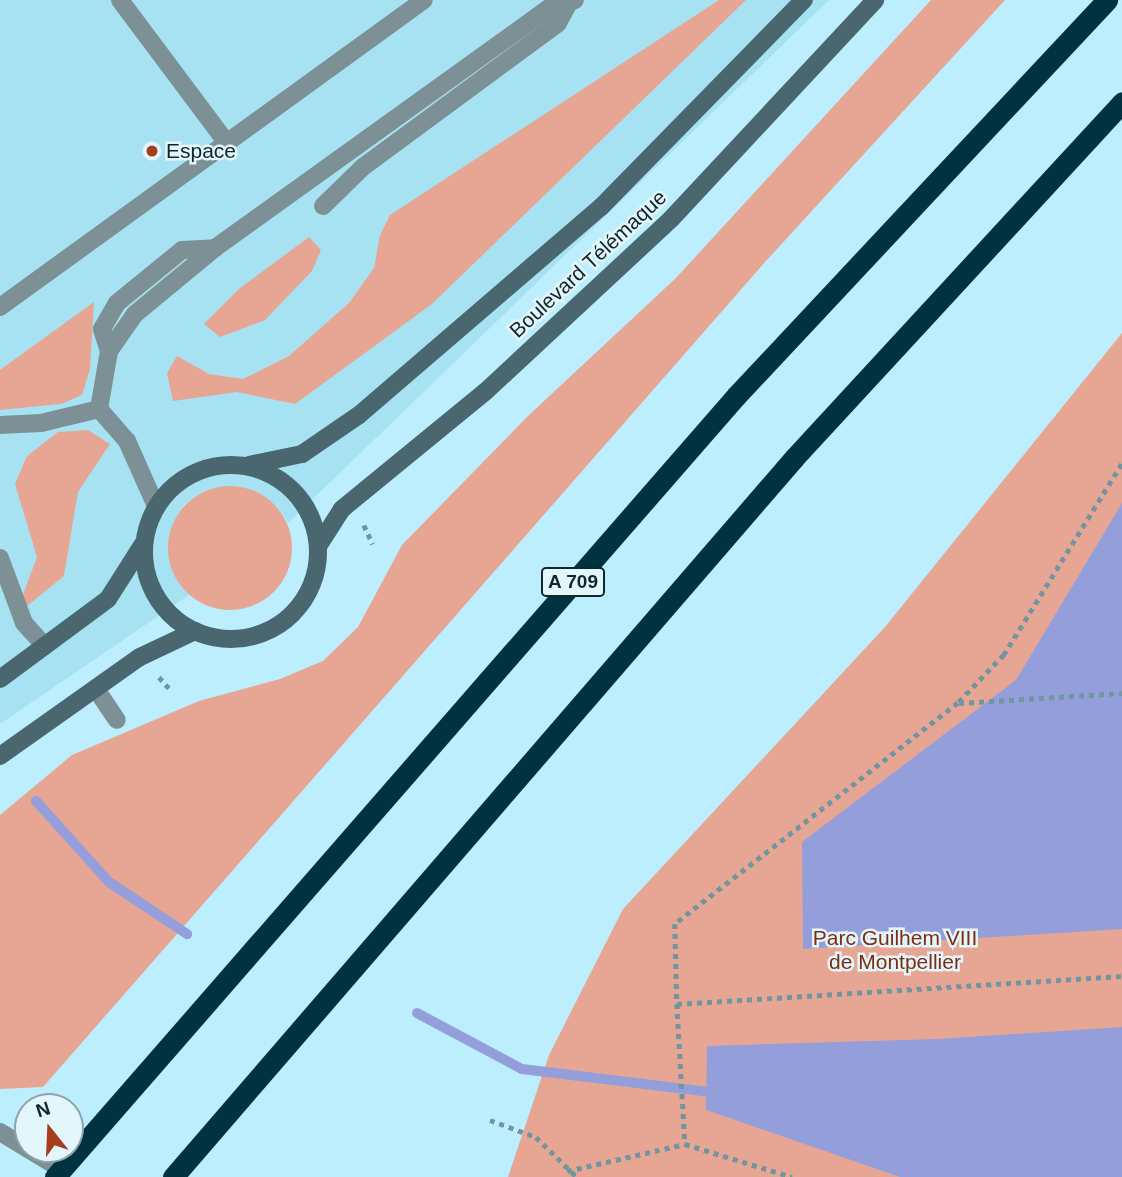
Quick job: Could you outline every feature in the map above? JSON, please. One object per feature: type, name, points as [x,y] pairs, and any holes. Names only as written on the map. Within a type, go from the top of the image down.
[{"type":"highway","name":"A 709","points":[[58,1173],[736,396],[1107,0]]},
{"type":"highway","points":[[173,1177],[794,458],[1122,102]]},
{"type":"main road","name":"Boulevard Télémaque","points":[[249,466],[302,454],[329,439],[369,407],[601,207],[804,0]]},
{"type":"main road","name":"Boulevard Télémaque","points":[[319,545],[341,509],[485,392],[672,218],[875,0]]},
{"type":"main road","points":[[0,679],[108,598],[144,544],[156,506],[167,491],[196,471],[222,464],[249,466],[275,475],[297,494],[312,518],[319,545],[317,571],[308,595],[292,615],[270,630],[245,638],[220,639],[195,631],[172,617],[155,596],[145,571],[144,544]]},
{"type":"main road","points":[[0,756],[140,657],[195,631]]},
{"type":"lane","points":[[120,0],[227,143]]},
{"type":"lane","points":[[0,307],[424,0]]},
{"type":"lane","points":[[99,409],[109,351],[135,314],[215,248],[549,8],[571,3]]},
{"type":"lane","points":[[323,206],[363,166],[558,23],[571,3]]},
{"type":"lane","points":[[0,425],[41,423],[99,409]]},
{"type":"lane","points":[[99,409],[128,441],[156,506]]},
{"type":"lane","points":[[0,558],[24,623],[45,646]]},
{"type":"lane","points":[[96,689],[117,720]]},
{"type":"lane","points":[[0,1132],[58,1173]]},
{"type":"path","points":[[685,1143],[675,924],[958,704],[1004,655],[1122,464]]},
{"type":"path","points":[[958,704],[1122,693]]},
{"type":"path","points":[[677,1004],[1122,975]]},
{"type":"path","points":[[490,1120],[536,1137],[568,1171],[578,1177]]},
{"type":"path","points":[[568,1171],[685,1143],[792,1177]]},
{"type":"shaded area","points":[[0,0],[829,0],[288,523],[281,511],[206,490],[183,506],[179,584],[189,595],[0,724]]},
{"type":"shaded area","points":[[1122,503],[1122,929],[803,949],[802,842],[1016,680]]},
{"type":"shaded area","points":[[1122,1027],[1122,1177],[900,1177],[706,1110],[707,1046],[937,1039]]},
{"type":"green space","points":[[719,0],[746,0],[432,304],[295,404],[237,392],[173,401],[167,373],[177,356],[209,374],[243,379],[289,356],[349,303],[374,268],[380,235],[390,215]]},
{"type":"green space","points":[[931,0],[1005,0],[766,261],[43,1087],[0,1089],[0,815],[72,755],[199,701],[280,679],[323,661],[358,627],[402,545],[529,415],[676,278]]},
{"type":"green space","points":[[309,237],[321,250],[312,271],[265,320],[220,337],[204,324],[240,288]]},
{"type":"green space","points":[[94,302],[90,369],[82,395],[61,404],[0,410],[0,370]]},
{"type":"green space","name":"Parc Guilhem VIII de Montpellier","points":[[1122,333],[1122,1177],[508,1177],[549,1055],[623,909],[885,627]]},
{"type":"green space","points":[[88,430],[110,444],[78,492],[64,576],[27,606],[21,600],[37,557],[15,484],[27,456],[58,432]]},
{"type":"green space","points":[[230,486],[254,490],[274,504],[288,524],[292,548],[288,572],[274,592],[254,606],[230,610],[206,606],[186,592],[172,572],[168,548],[172,524],[186,504],[206,490]]},
{"type":"waterway","points":[[36,801],[109,882],[187,934]]},
{"type":"waterway","points":[[417,1013],[522,1069],[709,1092]]},
{"type":"place","name":"Espace","points":[[152,151]]}]
